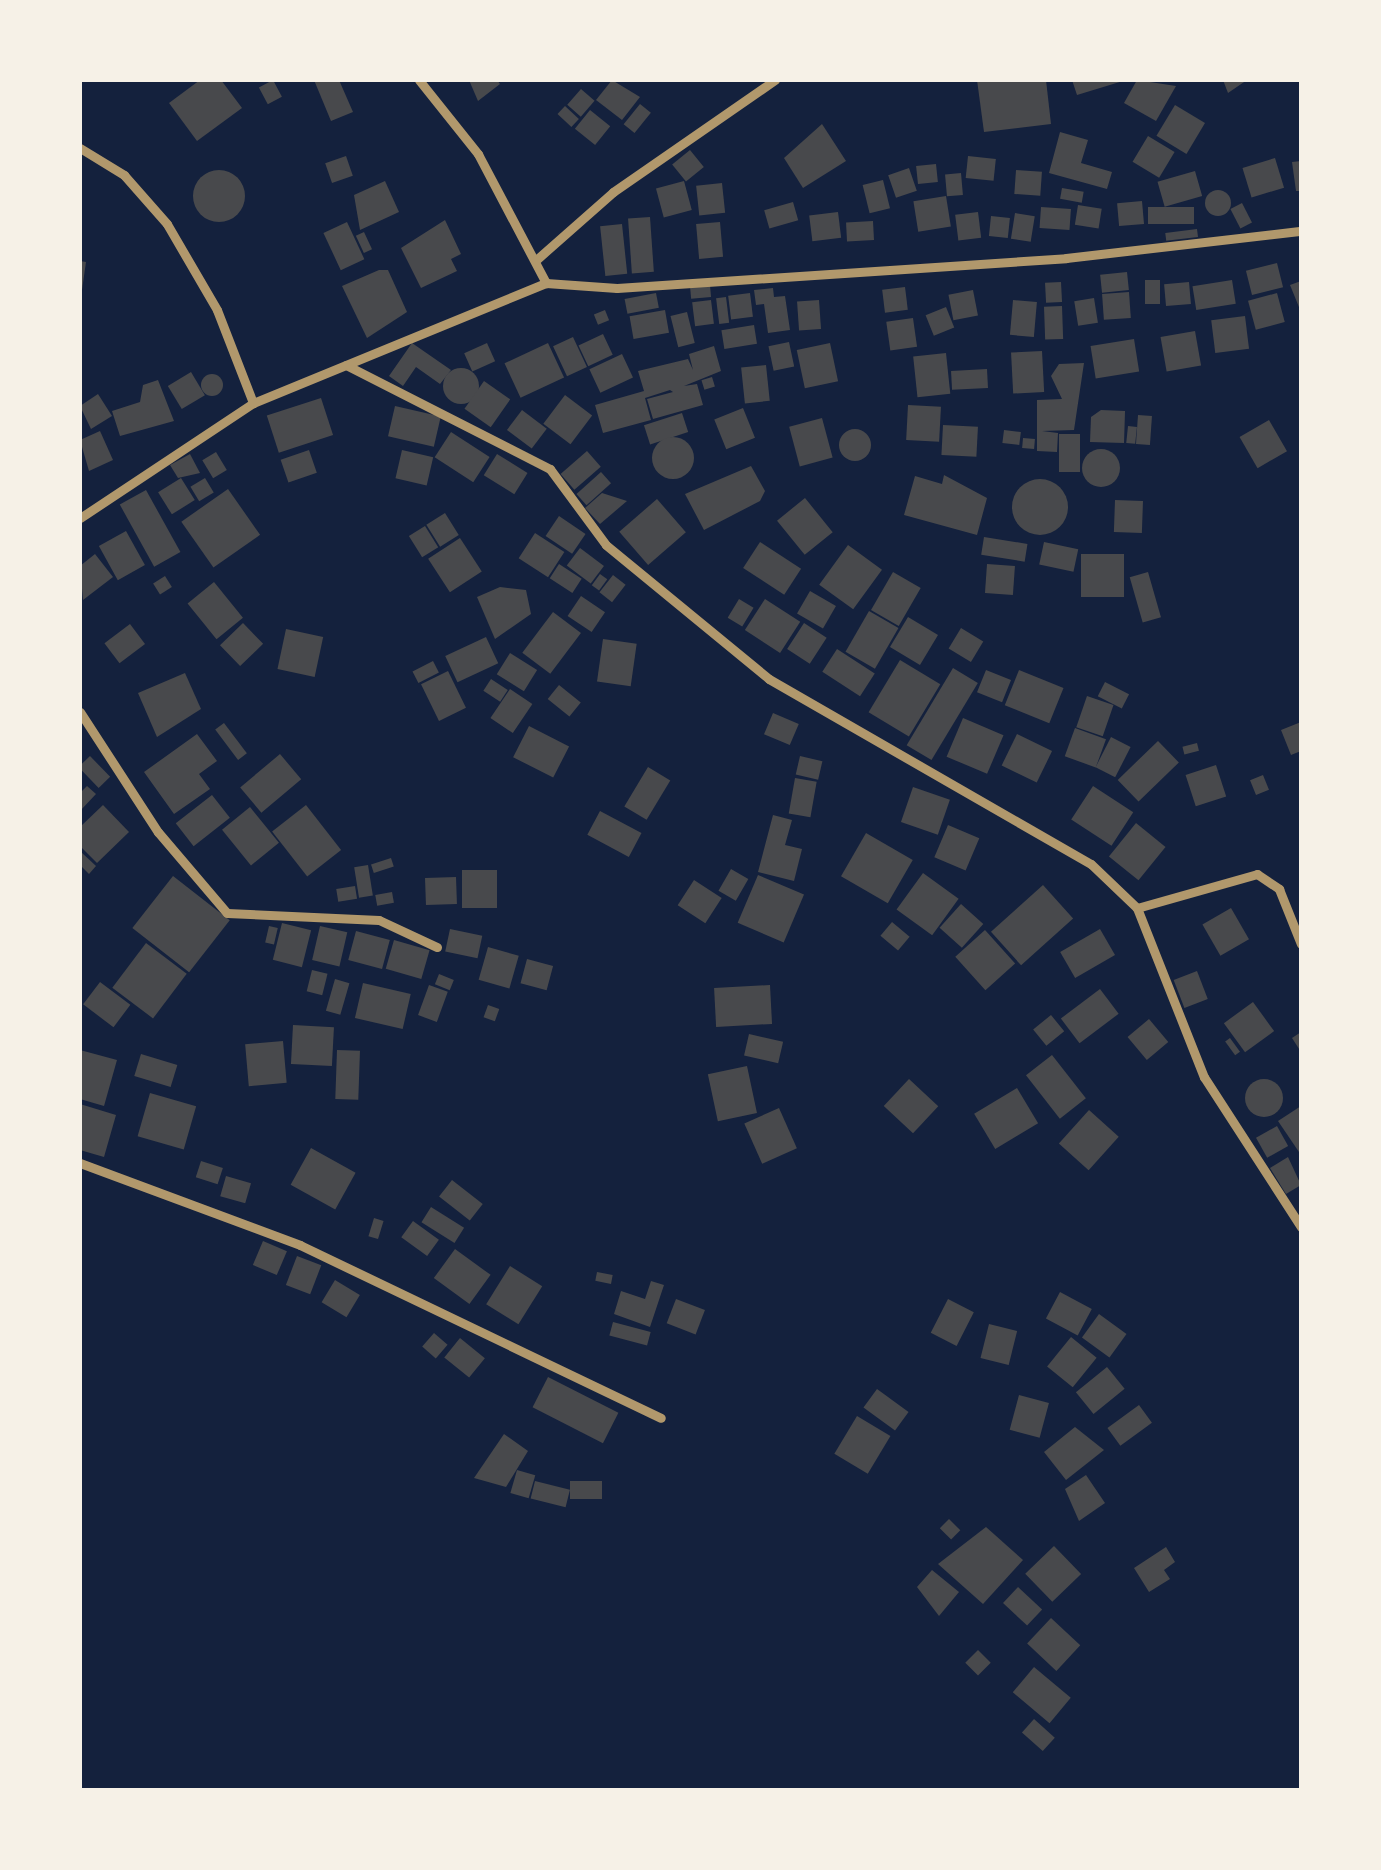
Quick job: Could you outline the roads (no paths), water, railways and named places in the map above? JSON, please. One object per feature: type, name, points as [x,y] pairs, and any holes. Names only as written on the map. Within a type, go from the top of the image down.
[{"type":"street","points":[[419,80],[460,126],[546,283]]},
{"type":"street","points":[[536,260],[613,192],[775,80]]},
{"type":"street","points":[[80,148],[124,174],[168,224],[217,310],[253,403]]},
{"type":"street","points":[[80,518],[253,403],[546,283],[616,288],[1066,258],[1301,231]]},
{"type":"street","points":[[346,365],[550,468],[606,545],[769,679],[1074,851],[1138,908],[1204,1077],[1301,1227]]},
{"type":"street","points":[[80,712],[158,832],[227,913],[378,920],[436,946]]},
{"type":"street","points":[[1138,908],[1257,874],[1279,890],[1301,944]]},
{"type":"street","points":[[80,1164],[285,1239],[661,1418]]}]
